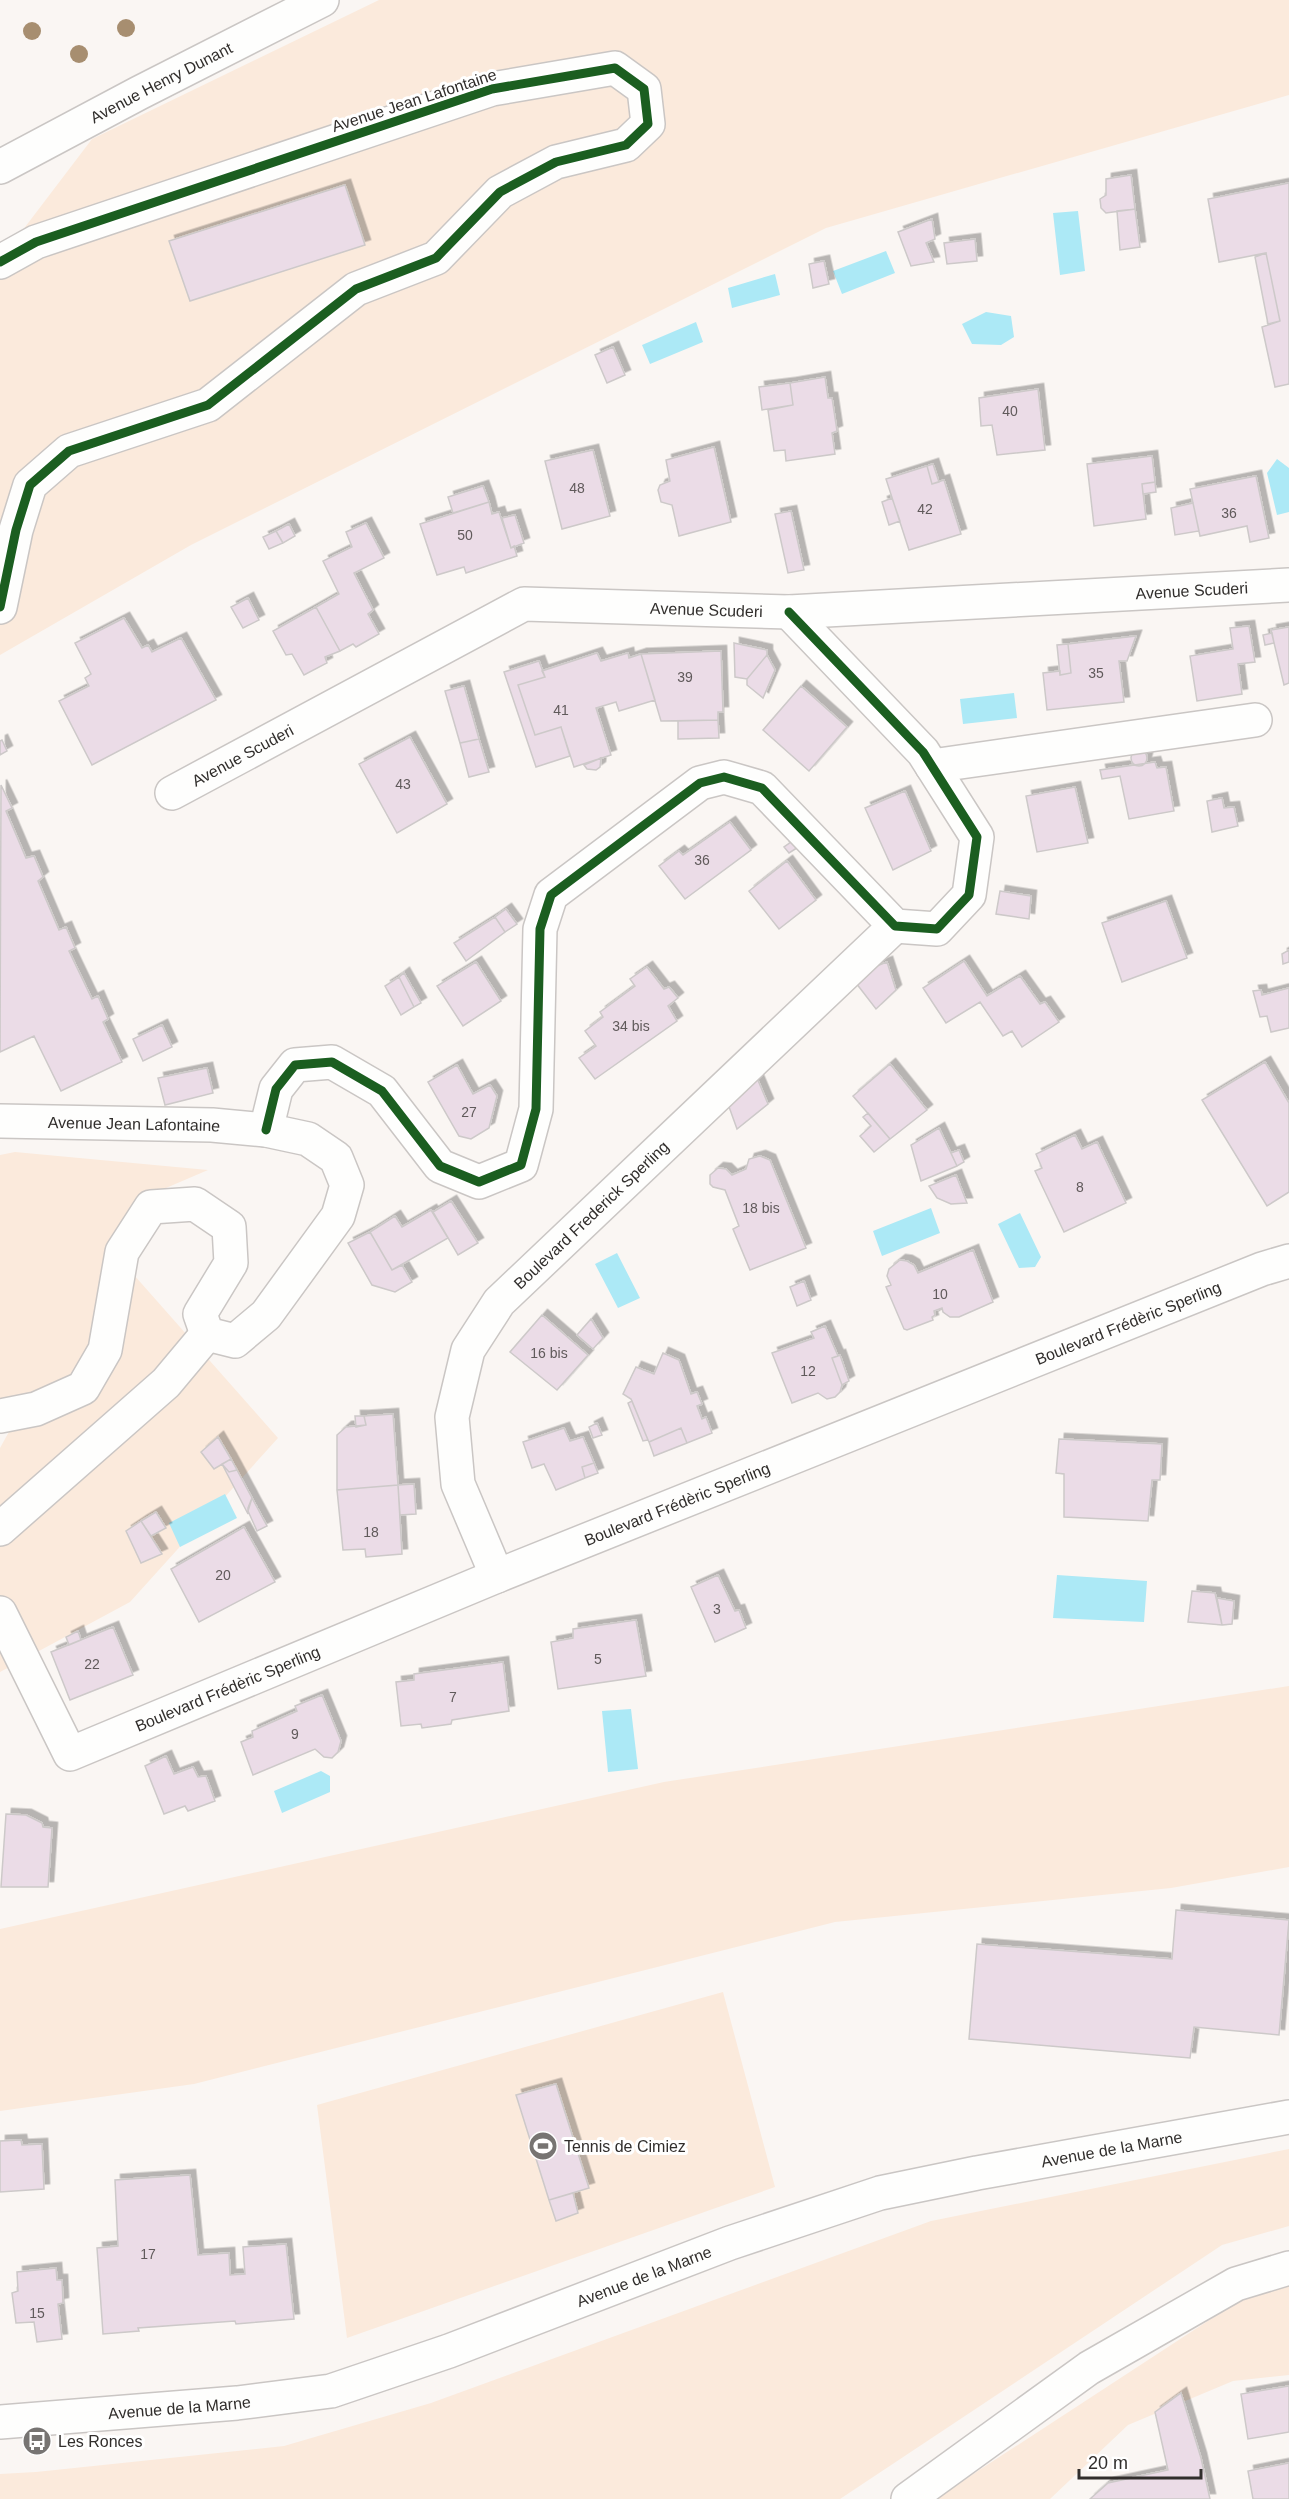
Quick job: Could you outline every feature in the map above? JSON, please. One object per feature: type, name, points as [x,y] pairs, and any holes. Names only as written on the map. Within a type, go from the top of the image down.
[{"type":"street","name":"Avenue Henry Dunant","points":[[0,167],[322,0]]},
{"type":"street","name":"Avenue Jean Lafontaine","points":[[0,262],[36,242],[492,89],[615,68],[644,89],[648,124],[626,145],[556,162],[500,192],[436,258],[356,289],[208,405],[69,451],[30,485],[16,530],[0,607]]},
{"type":"street","name":"Avenue Scuderi","points":[[172,794],[524,604],[789,612],[1289,585]]},
{"type":"street","points":[[266,1130],[276,1089],[295,1065],[332,1062],[382,1091],[440,1166],[479,1182],[521,1165],[536,1109],[540,929],[551,895],[700,783],[724,777],[762,788],[895,926],[937,929],[969,895],[977,837],[923,752],[789,612]]},
{"type":"street","points":[[932,766],[1255,720]]},
{"type":"street","name":"Boulevard Frederick Sperling","points":[[497,1576],[458,1484],[452,1417],[468,1350],[499,1302],[895,926]]},
{"type":"street","name":"Avenue Jean Lafontaine","points":[[0,1121],[212,1125],[266,1130],[308,1139],[336,1158],[347,1185],[338,1216],[266,1315],[235,1341],[207,1334]]},
{"type":"street","points":[[0,1416],[36,1409],[82,1388],[105,1350],[122,1252],[151,1207],[195,1204],[229,1227],[231,1263],[200,1314],[207,1334],[165,1383],[0,1529]]},
{"type":"street","name":"Boulevard Frédèric Sperling","points":[[0,1613],[70,1754],[497,1576],[1262,1269],[1289,1261]]},
{"type":"street","name":"Avenue de la Marne","points":[[0,2422],[237,2403],[331,2391],[449,2351],[730,2243],[880,2193],[977,2173],[1289,2117]]},
{"type":"street","points":[[908,2499],[1089,2368],[1236,2284],[1289,2268]]},
{"type":"shaded area","points":[[379,0],[1289,0],[1289,95],[826,228],[191,545],[0,655],[0,260],[92,139]]},
{"type":"shaded area","points":[[15,1152],[208,1170],[152,1194],[111,1249],[278,1438],[130,1602],[0,1672],[0,1448],[21,1410],[0,1405],[0,1155]]},
{"type":"shaded area","points":[[1289,1686],[1289,1867],[1171,1888],[835,1922],[194,2084],[0,2111],[0,1929],[664,1782]]},
{"type":"shaded area","name":"Tennis de Cimiez","points":[[723,1992],[775,2187],[347,2338],[317,2105]]},
{"type":"shaded area","points":[[1289,2149],[1289,2226],[1222,2245],[840,2499],[0,2499],[0,2474],[284,2446],[431,2403],[931,2221]]},
{"type":"shaded area","points":[[1289,2285],[1289,2375],[1233,2381],[1128,2425],[1050,2499],[935,2499],[1243,2298]]},
{"type":"water","points":[[1078,211],[1085,271],[1060,275],[1053,213]]},
{"type":"water","points":[[886,251],[895,273],[842,294],[833,271]]},
{"type":"water","points":[[775,274],[780,295],[732,308],[728,288]]},
{"type":"water","points":[[986,312],[1011,316],[1014,337],[1001,345],[972,344],[962,324]]},
{"type":"water","points":[[696,322],[703,342],[650,364],[642,345]]},
{"type":"water","points":[[1277,459],[1289,468],[1289,512],[1277,515],[1267,473]]},
{"type":"water","points":[[1014,693],[1017,718],[963,724],[960,699]]},
{"type":"water","points":[[931,1208],[940,1233],[882,1256],[873,1231]]},
{"type":"water","points":[[1020,1213],[1041,1257],[1035,1267],[1019,1268],[998,1224]]},
{"type":"water","points":[[617,1253],[640,1298],[618,1308],[595,1264]]},
{"type":"water","points":[[225,1494],[237,1518],[180,1547],[169,1523]]},
{"type":"water","points":[[1057,1575],[1147,1581],[1144,1622],[1053,1618]]},
{"type":"water","points":[[631,1709],[638,1769],[608,1772],[602,1711]]},
{"type":"water","points":[[321,1771],[330,1776],[330,1792],[282,1813],[274,1791]]},
{"type":"building","points":[[1131,175],[1135,209],[1106,213],[1101,208],[1100,199],[1106,195],[1106,179]]},
{"type":"building","points":[[1289,183],[1289,384],[1275,387],[1262,327],[1280,321],[1266,253],[1219,262],[1208,199]]},
{"type":"building","points":[[345,185],[365,245],[190,301],[169,241]]},
{"type":"building","points":[[1135,209],[1140,247],[1120,250],[1117,211]]},
{"type":"building","points":[[932,219],[935,239],[926,243],[934,262],[911,266],[898,232]]},
{"type":"building","points":[[975,239],[977,261],[947,264],[944,243]]},
{"type":"building","points":[[1266,253],[1280,321],[1268,324],[1255,257]]},
{"type":"building","points":[[824,261],[829,284],[813,288],[809,264]]},
{"type":"building","points":[[613,347],[625,375],[607,383],[595,355]]},
{"type":"building","points":[[825,377],[828,398],[832,398],[837,431],[832,433],[835,454],[786,461],[785,450],[774,451],[768,410],[793,405],[790,383]]},
{"type":"building","points":[[790,383],[793,405],[762,410],[759,387]]},
{"type":"building","points":[[1038,389],[1045,450],[997,455],[992,425],[981,426],[979,398]]},
{"type":"building","points":[[714,447],[731,522],[679,536],[672,505],[661,502],[658,490],[660,485],[670,481],[666,460]]},
{"type":"building","points":[[593,450],[610,516],[562,529],[545,461]]},
{"type":"building","points":[[1152,456],[1155,482],[1142,484],[1146,519],[1094,526],[1087,464]]},
{"type":"building","points":[[933,464],[939,482],[932,484],[927,466]]},
{"type":"building","points":[[927,466],[932,484],[944,480],[961,534],[909,550],[886,479]]},
{"type":"building","points":[[1256,476],[1269,538],[1250,542],[1247,526],[1200,536],[1190,489]]},
{"type":"building","points":[[1155,482],[1156,492],[1143,494],[1142,484]]},
{"type":"building","points":[[483,486],[489,502],[453,513],[448,497]]},
{"type":"building","points":[[892,498],[900,521],[889,525],[882,502]]},
{"type":"building","points":[[489,502],[492,514],[499,512],[511,548],[514,546],[517,556],[466,573],[464,567],[437,575],[420,524]]},
{"type":"building","points":[[1193,503],[1199,531],[1175,535],[1171,508]]},
{"type":"building","points":[[791,511],[804,570],[788,573],[775,514]]},
{"type":"building","points":[[515,515],[524,543],[511,548],[502,518]]},
{"type":"building","points":[[366,523],[384,558],[354,573],[373,610],[368,614],[379,634],[356,647],[353,644],[340,651],[316,607],[339,594],[323,561],[352,547],[346,532]]},
{"type":"building","points":[[289,524],[295,536],[283,543],[276,531]]},
{"type":"building","points":[[276,531],[283,543],[269,549],[263,537]]},
{"type":"building","points":[[248,598],[259,620],[243,628],[231,607]]},
{"type":"building","points":[[316,607],[340,651],[325,657],[327,663],[304,675],[292,654],[286,655],[273,631]]},
{"type":"building","points":[[124,618],[142,648],[148,645],[152,652],[181,638],[216,700],[92,765],[59,701],[89,686],[85,678],[91,674],[75,643]]},
{"type":"building","points":[[1249,626],[1255,662],[1238,664],[1242,694],[1197,701],[1190,656],[1233,649],[1230,628]]},
{"type":"building","points":[[1289,627],[1289,683],[1284,685],[1271,630]]},
{"type":"building","points":[[1272,633],[1274,643],[1265,645],[1263,635]]},
{"type":"building","points":[[1136,636],[1127,661],[1119,661],[1124,702],[1047,710],[1043,673],[1060,671],[1060,675],[1071,673],[1068,644]]},
{"type":"building","points":[[734,643],[767,650],[767,655],[747,679],[735,677]]},
{"type":"building","points":[[1068,644],[1071,673],[1060,675],[1057,645]]},
{"type":"building","points":[[721,651],[723,712],[718,712],[718,720],[661,721],[641,654]]},
{"type":"building","points":[[597,653],[601,661],[628,653],[629,658],[641,654],[655,700],[619,711],[616,702],[596,708],[611,755],[574,767],[561,727],[535,735],[518,685],[545,677],[542,671]]},
{"type":"building","points":[[767,655],[775,670],[763,698],[747,685],[747,679]]},
{"type":"building","points":[[539,661],[545,677],[518,685],[535,735],[561,727],[570,756],[536,767],[504,672]]},
{"type":"building","points":[[464,686],[479,739],[460,743],[445,691]]},
{"type":"building","points":[[801,686],[847,727],[809,771],[763,730]]},
{"type":"building","points":[[718,720],[719,738],[678,739],[678,721]]},
{"type":"building","points":[[410,737],[447,804],[397,833],[359,764]]},
{"type":"building","points":[[479,739],[489,772],[469,777],[460,743]]},
{"type":"building","points":[[2,740],[7,751],[0,755],[0,741]]},
{"type":"building","points":[[1139,750],[1147,758],[1139,766],[1131,758]]},
{"type":"building","points":[[601,758],[600,767],[596,770],[587,769],[584,765]]},
{"type":"building","points":[[1155,762],[1157,768],[1166,767],[1174,811],[1129,819],[1120,776],[1102,779],[1100,770]]},
{"type":"building","points":[[1,785],[12,808],[6,811],[26,858],[34,856],[43,877],[38,881],[59,930],[66,927],[75,948],[69,951],[92,999],[98,996],[108,1019],[103,1022],[122,1062],[61,1091],[34,1036],[0,1052]]},
{"type":"building","points":[[1075,787],[1088,843],[1037,852],[1026,796]]},
{"type":"building","points":[[905,791],[931,851],[893,870],[865,808]]},
{"type":"building","points":[[1222,798],[1224,808],[1234,807],[1238,826],[1212,832],[1207,801]]},
{"type":"building","points":[[730,822],[751,850],[685,899],[659,866],[679,851],[683,855]]},
{"type":"building","points":[[794,840],[800,846],[789,853],[784,847]]},
{"type":"building","points":[[787,861],[816,900],[779,929],[749,891]]},
{"type":"building","points":[[1000,891],[1031,896],[1029,919],[996,914]]},
{"type":"building","points":[[1166,901],[1187,958],[1122,982],[1102,923]]},
{"type":"building","points":[[506,909],[517,924],[505,932],[495,917]]},
{"type":"building","points":[[495,917],[505,932],[466,961],[454,943]]},
{"type":"building","points":[[1289,950],[1289,962],[1283,964],[1282,954]]},
{"type":"building","points":[[964,961],[987,996],[1020,976],[1040,1004],[1045,1002],[1059,1022],[1022,1047],[1012,1031],[1003,1036],[980,1002],[946,1023],[923,988]]},
{"type":"building","points":[[476,962],[501,1001],[463,1026],[437,986]]},
{"type":"building","points":[[887,962],[896,990],[876,1009],[856,983],[874,967]]},
{"type":"building","points":[[647,967],[664,989],[669,987],[678,998],[668,1006],[677,1021],[595,1079],[579,1058],[596,1046],[585,1031],[603,1017],[600,1012],[635,986],[630,979]]},
{"type":"building","points":[[404,973],[421,1003],[414,1007],[399,977]]},
{"type":"building","points":[[399,977],[414,1007],[401,1015],[385,986]]},
{"type":"building","points":[[1289,988],[1289,1028],[1271,1032],[1267,1016],[1260,1017],[1253,991],[1261,990],[1262,995]]},
{"type":"building","points":[[162,1025],[172,1047],[143,1061],[133,1039]]},
{"type":"building","points":[[1265,1062],[1289,1103],[1289,1192],[1267,1206],[1202,1100]]},
{"type":"building","points":[[890,1064],[927,1110],[890,1139],[853,1096]]},
{"type":"building","points":[[457,1065],[473,1094],[490,1085],[497,1096],[489,1128],[471,1139],[459,1136],[428,1082]]},
{"type":"building","points":[[207,1068],[213,1093],[165,1105],[158,1078]]},
{"type":"building","points":[[757,1078],[768,1104],[737,1129],[728,1104]]},
{"type":"building","points":[[868,1113],[890,1139],[874,1152],[860,1136],[871,1126],[863,1117]]},
{"type":"building","points":[[939,1128],[957,1166],[921,1181],[911,1145]]},
{"type":"building","points":[[1075,1135],[1082,1149],[1097,1142],[1126,1203],[1064,1232],[1035,1171],[1042,1168],[1036,1154]]},
{"type":"building","points":[[959,1150],[964,1162],[957,1166],[951,1153]]},
{"type":"building","points":[[760,1156],[770,1160],[806,1248],[750,1270],[733,1229],[739,1226],[725,1190],[710,1184],[710,1175],[718,1168],[726,1169],[732,1175],[746,1169],[749,1159]]},
{"type":"building","points":[[956,1175],[967,1203],[951,1204],[937,1198],[929,1186]]},
{"type":"building","points":[[451,1201],[478,1243],[458,1255],[433,1212]]},
{"type":"building","points":[[431,1210],[448,1238],[392,1270],[370,1232],[395,1216],[402,1227]]},
{"type":"building","points":[[370,1232],[392,1270],[402,1265],[412,1282],[395,1292],[372,1285],[348,1243]]},
{"type":"building","points":[[973,1250],[993,1302],[959,1317],[950,1317],[943,1312],[942,1308],[934,1311],[933,1320],[907,1330],[904,1329],[886,1287],[891,1285],[887,1276],[889,1269],[900,1260],[914,1265],[918,1273]]},
{"type":"building","points":[[804,1281],[811,1300],[797,1306],[790,1287]]},
{"type":"building","points":[[542,1315],[588,1355],[557,1390],[510,1352]]},
{"type":"building","points":[[591,1319],[603,1338],[593,1349],[577,1335]]},
{"type":"building","points":[[825,1326],[838,1356],[832,1358],[842,1385],[840,1392],[835,1397],[827,1399],[818,1393],[792,1403],[772,1353],[814,1338],[811,1332]]},
{"type":"building","points":[[663,1353],[679,1360],[691,1394],[697,1392],[702,1404],[697,1406],[702,1419],[706,1417],[712,1433],[687,1443],[681,1428],[649,1442],[631,1399],[623,1394],[636,1367],[654,1374]]},
{"type":"building","points":[[840,1355],[849,1381],[842,1385],[832,1358]]},
{"type":"building","points":[[632,1401],[648,1440],[643,1441],[628,1403]]},
{"type":"building","points":[[393,1414],[398,1485],[337,1490],[337,1435],[346,1427],[366,1425],[364,1416]]},
{"type":"building","points":[[355,1416],[364,1416],[366,1425],[356,1427]]},
{"type":"building","points":[[597,1423],[602,1435],[593,1438],[589,1427]]},
{"type":"building","points":[[564,1428],[570,1441],[583,1437],[594,1463],[582,1467],[585,1478],[556,1490],[544,1464],[532,1468],[523,1442]]},
{"type":"building","points":[[681,1428],[687,1443],[654,1456],[649,1442]]},
{"type":"building","points":[[218,1437],[231,1459],[214,1469],[201,1452]]},
{"type":"building","points":[[1059,1439],[1162,1444],[1160,1480],[1152,1480],[1148,1521],[1064,1517],[1064,1474],[1056,1473]]},
{"type":"building","points":[[231,1459],[237,1470],[229,1472],[222,1464]]},
{"type":"building","points":[[594,1463],[598,1473],[585,1478],[582,1467]]},
{"type":"building","points":[[222,1464],[229,1472],[237,1470],[252,1498],[248,1514]]},
{"type":"building","points":[[414,1484],[416,1514],[400,1515],[398,1485]]},
{"type":"building","points":[[398,1485],[402,1554],[366,1557],[365,1549],[343,1550],[337,1490]]},
{"type":"building","points":[[252,1498],[267,1526],[257,1531],[248,1511]]},
{"type":"building","points":[[156,1512],[166,1528],[151,1536],[141,1521]]},
{"type":"building","points":[[141,1521],[162,1554],[141,1563],[126,1531]]},
{"type":"building","points":[[244,1527],[275,1582],[199,1622],[171,1569]]},
{"type":"building","points":[[718,1575],[735,1611],[739,1610],[746,1628],[715,1642],[691,1587]]},
{"type":"building","points":[[1192,1591],[1215,1593],[1222,1625],[1188,1622]]},
{"type":"building","points":[[1217,1598],[1234,1601],[1232,1624],[1222,1625]]},
{"type":"building","points":[[636,1620],[646,1676],[558,1689],[551,1642],[573,1638],[573,1629]]},
{"type":"building","points":[[113,1627],[133,1675],[70,1700],[51,1652]]},
{"type":"building","points":[[78,1631],[81,1640],[69,1645],[66,1637]]},
{"type":"building","points":[[503,1662],[509,1711],[452,1720],[451,1724],[422,1728],[421,1724],[401,1726],[396,1682],[414,1680],[414,1674]]},
{"type":"building","points":[[322,1695],[341,1741],[338,1752],[332,1758],[324,1757],[315,1749],[253,1775],[241,1742],[253,1737],[252,1731],[297,1711],[295,1706]]},
{"type":"building","points":[[166,1756],[174,1774],[193,1767],[198,1777],[206,1776],[215,1801],[188,1811],[185,1806],[164,1814],[145,1766]]},
{"type":"building","points":[[6,1814],[26,1815],[42,1823],[43,1827],[52,1828],[48,1887],[1,1887]]},
{"type":"building","points":[[1176,1910],[1289,1920],[1279,2035],[1194,2027],[1190,2058],[969,2039],[977,1944],[1172,1959]]},
{"type":"building","points":[[556,2084],[589,2188],[549,2200],[516,2095]]},
{"type":"building","points":[[21,2140],[22,2145],[42,2144],[44,2189],[0,2192],[0,2141]]},
{"type":"building","points":[[190,2175],[198,2255],[229,2253],[230,2275],[245,2274],[243,2247],[286,2244],[294,2319],[138,2328],[139,2331],[103,2334],[97,2248],[118,2246],[115,2180]]},
{"type":"building","points":[[573,2193],[578,2213],[556,2221],[549,2200]]},
{"type":"building","points":[[56,2268],[57,2280],[62,2280],[63,2303],[58,2304],[62,2339],[37,2342],[34,2322],[16,2323],[12,2293],[18,2291],[17,2272]]},
{"type":"building","points":[[1289,2386],[1289,2432],[1248,2439],[1241,2394]]},
{"type":"building","points":[[1181,2393],[1201,2458],[1210,2499],[1090,2499],[1108,2483],[1168,2470],[1155,2412]]},
{"type":"building","points":[[1289,2463],[1289,2499],[1253,2499],[1248,2471]]},
{"type":"cycle path","points":[[0,262],[36,242],[492,89],[615,68],[644,89],[648,124],[626,145],[556,162],[500,192],[436,258],[356,289],[208,405],[69,451],[30,485],[16,530],[0,607]]},
{"type":"cycle path","points":[[266,1130],[276,1089],[295,1065],[332,1062],[382,1091],[440,1166],[479,1182],[521,1165],[536,1109],[540,929],[551,895],[700,783],[724,777],[762,788],[895,926],[937,929],[969,895],[977,837],[923,752],[789,612]]},
{"type":"place","name":"Tennis de Cimiez","points":[[543,2146]]},
{"type":"place","name":"Les Ronces","points":[[37,2441]]}]
